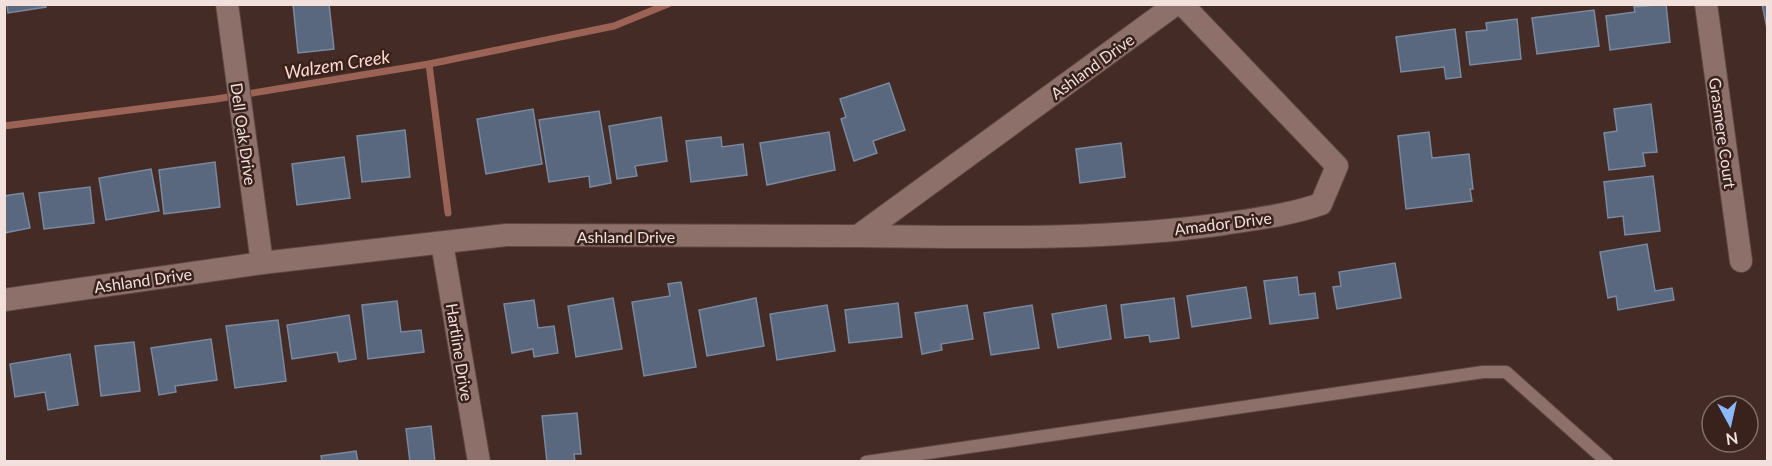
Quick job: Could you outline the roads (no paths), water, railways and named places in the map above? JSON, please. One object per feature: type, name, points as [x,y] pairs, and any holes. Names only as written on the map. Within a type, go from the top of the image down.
[{"type":"street","name":"Dell Oak Drive","points":[[226,4],[262,262]]},
{"type":"street","name":"Ashland Drive","points":[[4,300],[262,262],[506,235],[858,236],[1176,4]]},
{"type":"street","name":"Amador Drive","points":[[858,236],[1086,236],[1188,229],[1294,213],[1321,204],[1337,166],[1182,4]]},
{"type":"street","name":"Grasmere Court","points":[[1706,4],[1741,261]]},
{"type":"street","name":"Hartline Drive","points":[[442,243],[479,462]]},
{"type":"lane","points":[[866,462],[1483,372],[1506,372],[1607,462]]},
{"type":"waterway","name":"Walzem Creek","points":[[4,126],[216,99],[429,64],[614,26],[668,4]]},
{"type":"waterway","points":[[429,64],[448,213]]}]
